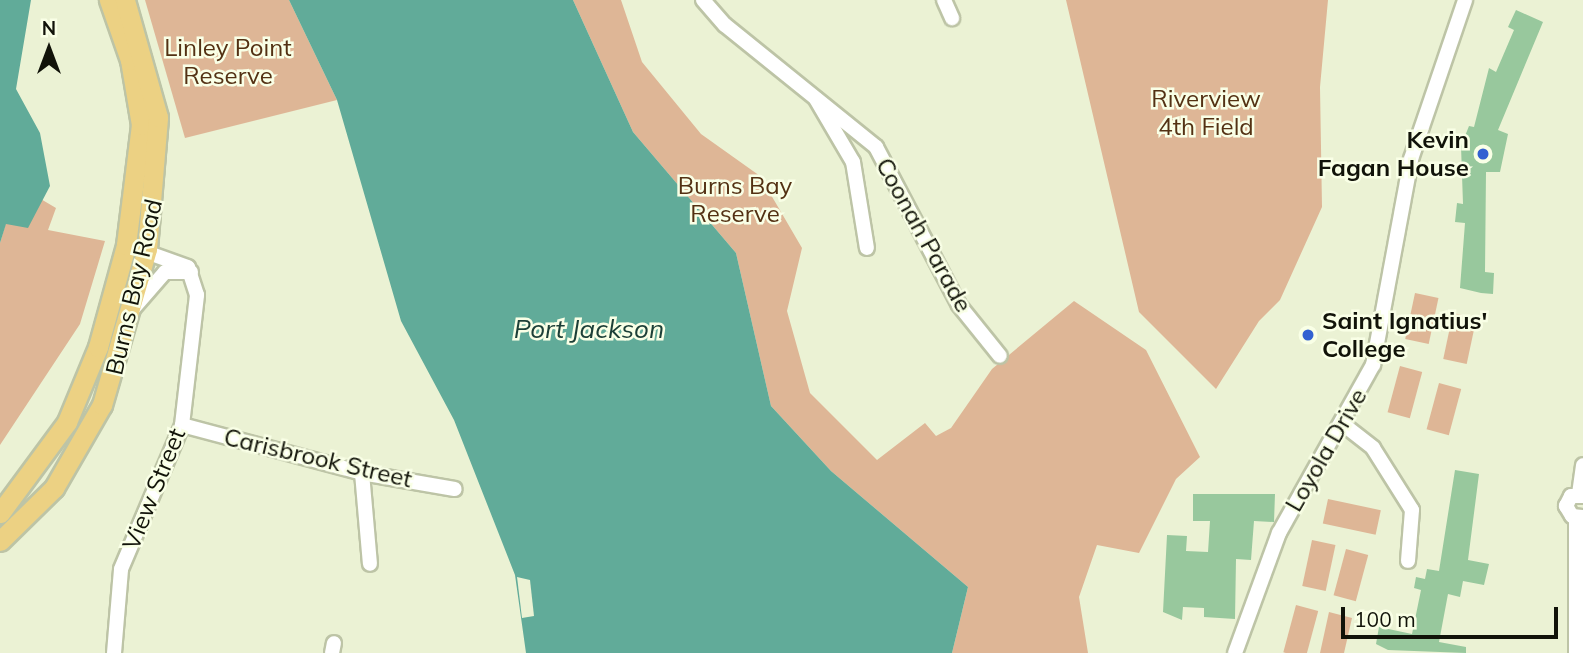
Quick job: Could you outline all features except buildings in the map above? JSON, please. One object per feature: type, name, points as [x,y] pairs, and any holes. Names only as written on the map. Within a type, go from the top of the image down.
[{"type":"main road","name":"Burns Bay Road","points":[[0,513],[67,422],[98,347],[126,245],[141,125],[130,60],[109,0]]},
{"type":"main road","name":"Burns Bay Road","points":[[0,541],[54,488],[84,440],[113,379],[147,249],[158,117],[125,0]]},
{"type":"street","name":"Coonah Parade","points":[[704,0],[725,25],[876,147],[959,305],[1000,356]]},
{"type":"street","points":[[944,0],[952,18]]},
{"type":"street","name":"Loyola Drive","points":[[1235,653],[1279,533],[1344,425],[1373,365],[1411,159],[1465,0]]},
{"type":"street","name":"Coonah Parade","points":[[811,92],[853,162],[867,248]]},
{"type":"street","points":[[126,245],[147,249],[193,273]]},
{"type":"street","points":[[132,311],[165,272],[193,273]]},
{"type":"street","name":"View Street","points":[[114,653],[121,569],[182,425],[197,295],[193,273]]},
{"type":"street","name":"Carisbrook Street","points":[[182,425],[362,473],[455,489]]},
{"type":"street","points":[[1344,425],[1373,448],[1412,510],[1408,561]]},
{"type":"street","points":[[1576,653],[1579,517],[1566,506],[1581,495],[1583,465]]},
{"type":"street","points":[[362,473],[370,564]]},
{"type":"green space","name":"Linley Point Reserve","points":[[145,0],[289,0],[337,100],[185,138]]},
{"type":"green space","name":"Burns Bay Reserve","points":[[573,0],[621,0],[642,62],[701,134],[760,176],[802,248],[787,311],[810,393],[877,460],[925,423],[936,436],[951,428],[992,369],[1074,301],[1146,350],[1200,457],[1176,479],[1139,553],[1097,545],[1079,597],[1088,653],[952,653],[968,587],[831,471],[771,406],[736,253],[633,132]]},
{"type":"green space","name":"Riverview 4th Field","points":[[1066,0],[1328,0],[1320,87],[1322,207],[1280,300],[1259,321],[1216,389],[1139,312]]},
{"type":"green space","points":[[17,185],[56,208],[48,230],[105,241],[80,324],[0,445],[0,243]]},
{"type":"green space","points":[[1415,293],[1438,298],[1429,344],[1405,339]]},
{"type":"green space","points":[[1453,313],[1476,318],[1467,364],[1443,359]]},
{"type":"green space","points":[[1400,366],[1422,372],[1410,418],[1388,412]]},
{"type":"green space","points":[[1439,383],[1461,389],[1449,435],[1427,429]]},
{"type":"green space","points":[[1328,499],[1381,510],[1376,535],[1323,523]]},
{"type":"green space","points":[[1312,540],[1335,545],[1326,591],[1302,586]]},
{"type":"green space","points":[[1346,549],[1368,555],[1356,601],[1334,595]]},
{"type":"green space","points":[[1296,605],[1318,611],[1307,653],[1283,652]]},
{"type":"green space","points":[[1329,612],[1352,618],[1344,653],[1320,653]]},
{"type":"water","points":[[0,0],[31,0],[16,89],[40,133],[50,186],[28,228],[6,224],[0,243]]},
{"type":"water","name":"Port Jackson","points":[[289,0],[573,0],[633,132],[736,253],[771,406],[831,471],[968,587],[952,653],[526,653],[515,575],[454,420],[401,321],[337,100]]},
{"type":"pier","points":[[517,577],[530,580],[534,616],[522,618]]},
{"type":"place","name":"Kevin Fagan House","points":[[1483,154]]},
{"type":"place","name":"Saint Ignatius' College","points":[[1308,335]]}]
